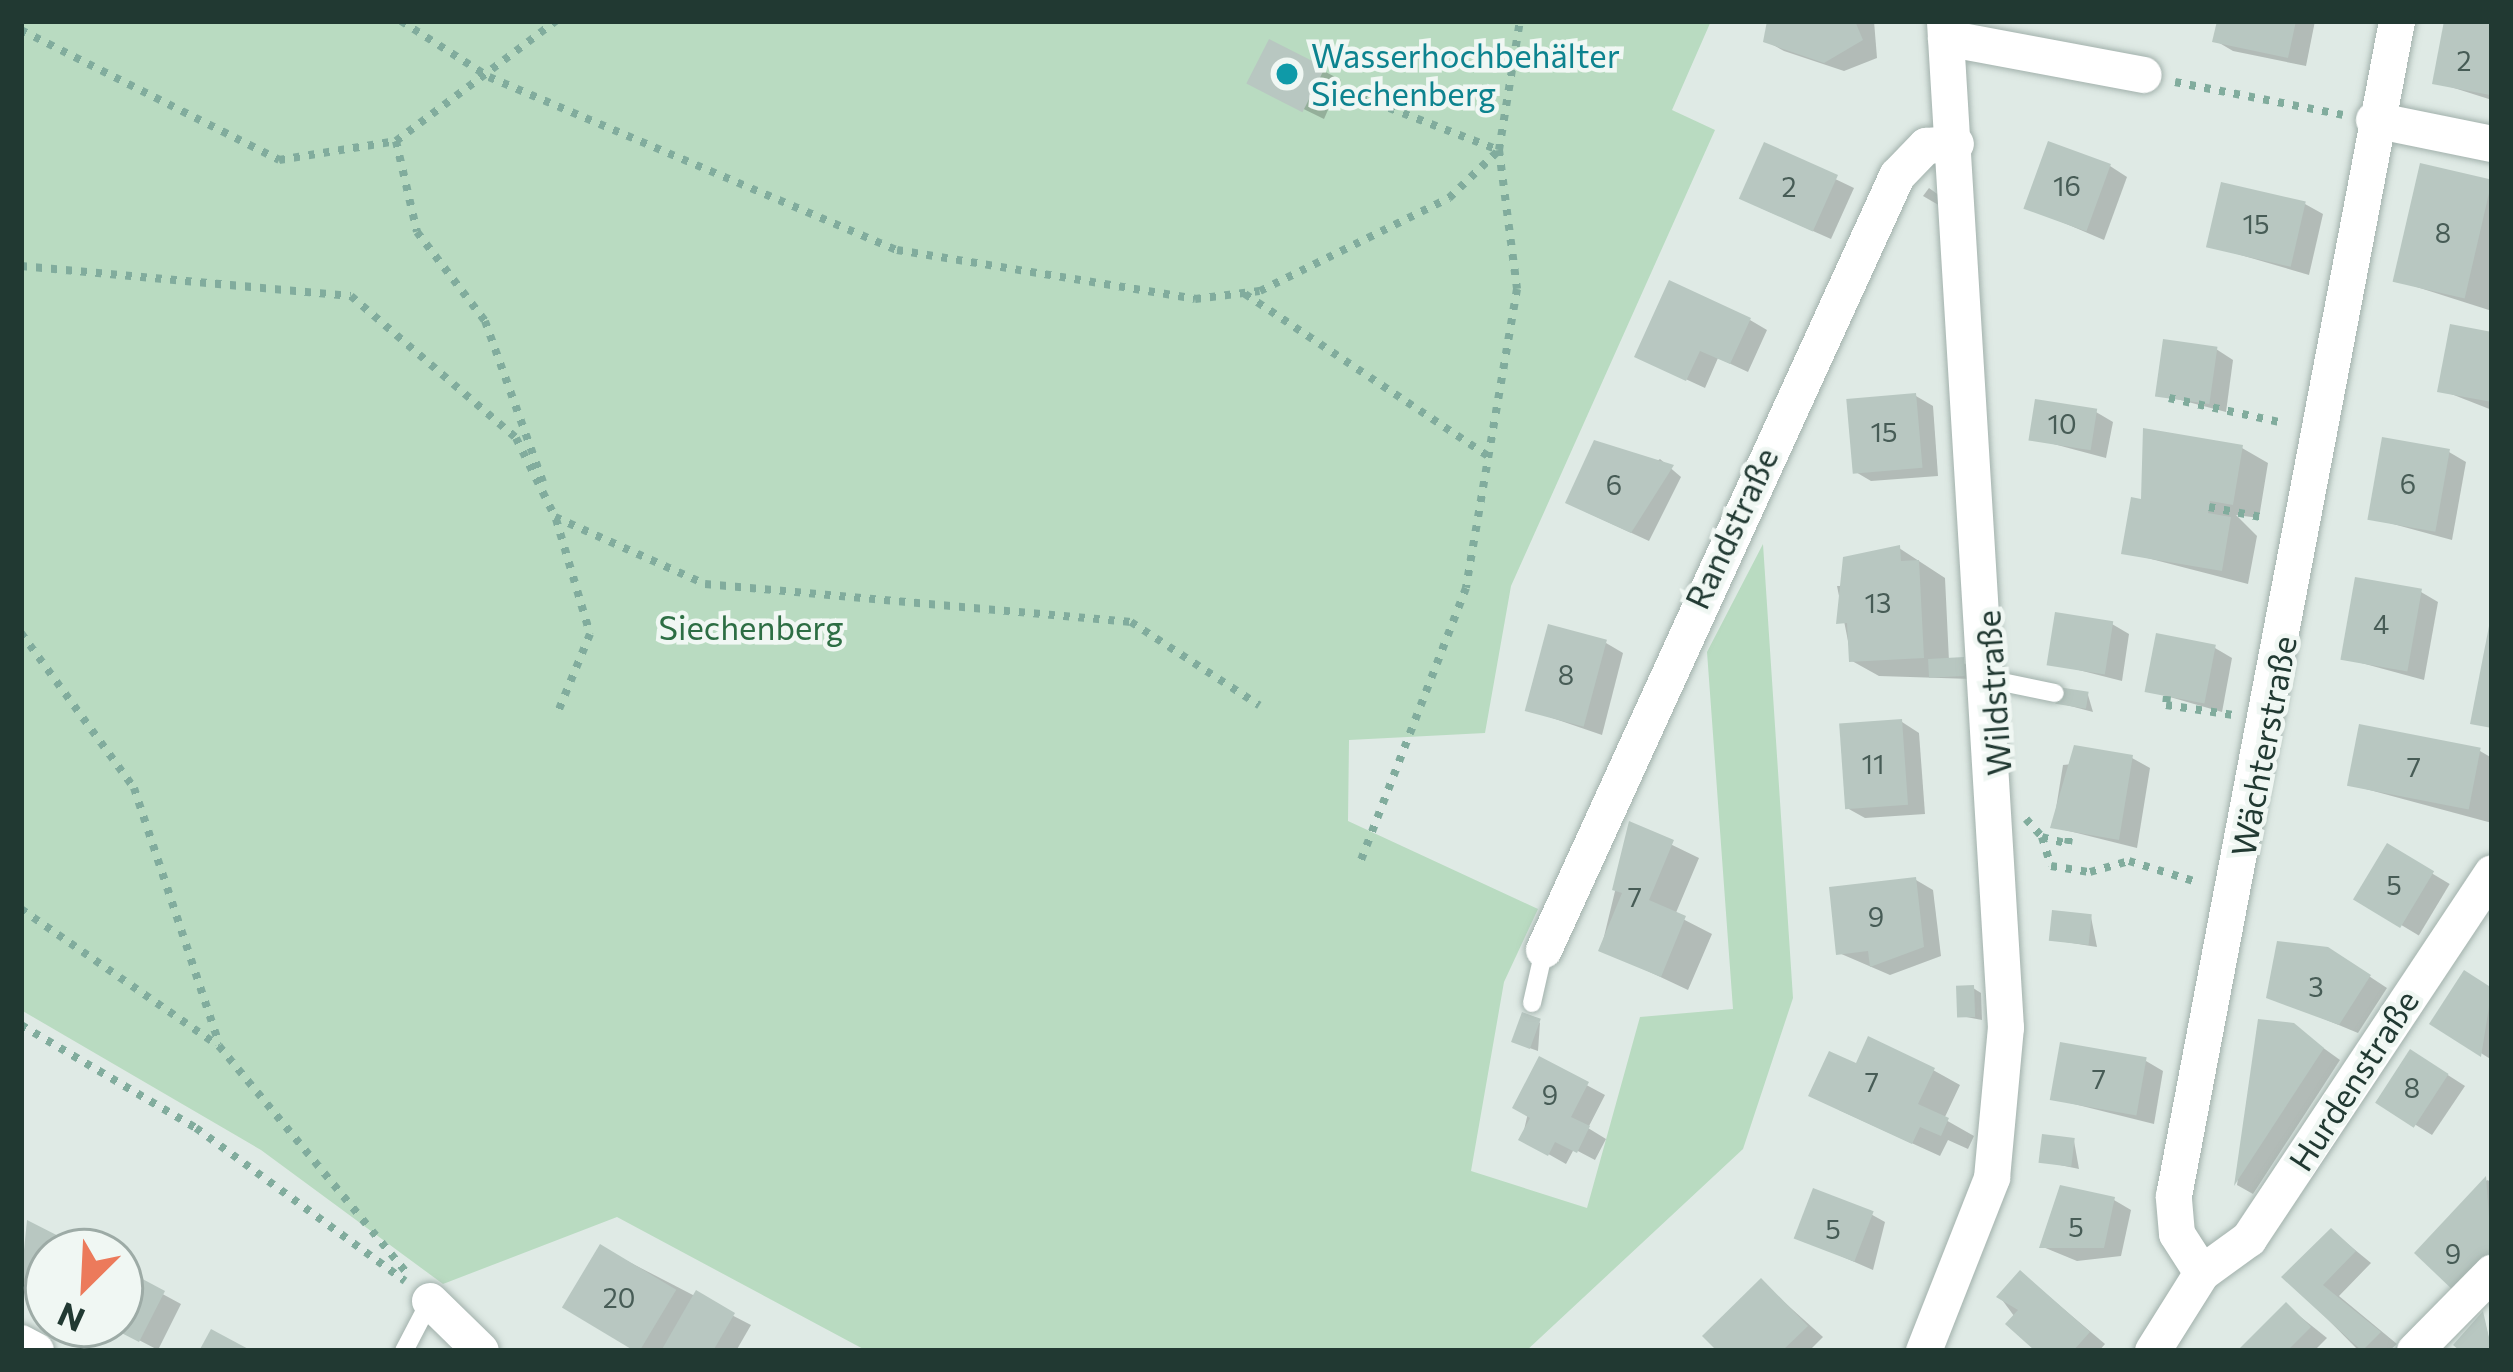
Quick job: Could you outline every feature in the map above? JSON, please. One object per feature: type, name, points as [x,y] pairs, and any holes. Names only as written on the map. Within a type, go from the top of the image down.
[{"type":"street","name":"Wächterstraße","points":[[2202,1273],[2177,1234],[2174,1196],[2305,526],[2374,120],[2397,21]]},
{"type":"street","points":[[1945,29],[2144,75]]},
{"type":"street","name":"Wildstraße","points":[[1924,1351],[1976,1242],[2001,1118],[2001,821],[1945,29]]},
{"type":"street","points":[[2374,120],[2492,145]]},
{"type":"street","name":"Randstraße","points":[[1544,950],[1897,176],[1926,146],[1956,144]]},
{"type":"street","name":"Hurdenstraße","points":[[2202,1273],[2249,1239],[2492,873]]},
{"type":"street","points":[[2153,1351],[2202,1273]]},
{"type":"street","points":[[2415,1351],[2492,1273]]},
{"type":"street","points":[[430,1300],[482,1351]]},
{"type":"street","points":[[21,1343],[36,1351]]},
{"type":"lane","points":[[1993,680],[2055,693]]},
{"type":"lane","points":[[1532,1003],[1544,950]]},
{"type":"lane","points":[[404,1351],[430,1300]]},
{"type":"path","points":[[401,21],[489,77],[897,250],[1195,299],[1243,293],[1449,198],[1499,150]]},
{"type":"path","points":[[21,29],[279,160],[396,141],[489,77],[556,21]]},
{"type":"path","points":[[1360,862],[1466,588],[1517,289],[1499,150],[1520,21]]},
{"type":"path","points":[[1319,81],[1353,100],[1499,150]]},
{"type":"path","points":[[2181,83],[2337,114]]},
{"type":"path","points":[[396,141],[417,232],[485,321],[555,517],[590,634],[557,714]]},
{"type":"path","points":[[21,266],[351,296],[516,438],[555,517],[705,584],[1131,622],[1259,705]]},
{"type":"path","points":[[1243,293],[1488,456]]},
{"type":"path","points":[[2169,398],[2281,422]]},
{"type":"path","points":[[2209,507],[2305,526]]},
{"type":"path","points":[[21,633],[134,788],[220,1046]]},
{"type":"path","points":[[2167,696],[2166,705],[2224,713]]},
{"type":"path","points":[[2001,821],[2034,819],[2050,866],[2129,861],[2209,886]]},
{"type":"path","points":[[2042,837],[2068,844],[2070,832]]},
{"type":"path","points":[[21,909],[220,1046],[430,1300]]},
{"type":"path","points":[[21,1025],[196,1127],[430,1300]]},
{"type":"green space","name":"Siechenberg","points":[[21,21],[1711,21],[1672,110],[1715,130],[1511,586],[1485,733],[1349,740],[1348,821],[1538,909],[1504,982],[1471,1171],[1587,1208],[1640,1017],[1733,1009],[1707,652],[1763,544],[1793,998],[1743,1149],[1526,1351],[867,1351],[617,1217],[443,1284],[261,1150],[21,1010]]},
{"type":"building","points":[[1767,21],[1855,21],[1863,40],[1824,63],[1763,42]]},
{"type":"building","points":[[2217,21],[2296,21],[2288,58],[2212,42]]},
{"type":"building","points":[[2444,21],[2492,21],[2490,95],[2432,84]]},
{"type":"building","name":"Wasserhochbehälter Siechenberg","points":[[1269,39],[1325,68],[1302,112],[1246,84]]},
{"type":"building","points":[[2048,141],[2111,164],[2086,232],[2023,209]]},
{"type":"building","points":[[1764,142],[1838,175],[1813,232],[1739,199]]},
{"type":"building","points":[[2420,163],[2492,180],[2465,299],[2393,282]]},
{"type":"building","points":[[2221,182],[2306,202],[2291,267],[2206,247]]},
{"type":"building","points":[[1669,280],[1751,318],[1730,364],[1700,351],[1686,381],[1634,357]]},
{"type":"building","points":[[2450,324],[2492,332],[2492,402],[2437,392]]},
{"type":"building","points":[[2163,339],[2217,347],[2209,404],[2155,396]]},
{"type":"building","points":[[1916,393],[1923,468],[1853,474],[1846,399]]},
{"type":"building","points":[[2035,399],[2097,409],[2091,450],[2028,440]]},
{"type":"building","points":[[2143,428],[2243,445],[2233,505],[2210,501],[2208,513],[2231,517],[2222,571],[2121,554],[2131,497],[2141,499]]},
{"type":"building","points":[[2382,437],[2450,449],[2435,532],[2367,520]]},
{"type":"building","points":[[1594,440],[1674,465],[1631,533],[1565,503]]},
{"type":"building","points":[[1900,545],[1901,561],[1919,560],[1924,658],[1849,662],[1847,623],[1836,624],[1843,557]]},
{"type":"building","points":[[2355,577],[2422,589],[2407,672],[2340,660]]},
{"type":"building","points":[[2055,612],[2113,621],[2105,675],[2047,665]]},
{"type":"building","points":[[2492,621],[2492,728],[2470,724]]},
{"type":"building","points":[[1548,624],[1607,640],[1584,727],[1525,711]]},
{"type":"building","points":[[2156,633],[2216,645],[2204,704],[2145,692]]},
{"type":"building","points":[[1964,657],[1965,676],[1929,678],[1928,659]]},
{"type":"building","points":[[2058,687],[2089,692],[2086,709],[2055,704]]},
{"type":"building","points":[[1902,719],[1908,805],[1845,809],[1839,723]]},
{"type":"building","points":[[2359,724],[2481,748],[2469,810],[2347,786]]},
{"type":"building","points":[[2074,745],[2133,755],[2119,840],[2050,828]]},
{"type":"building","points":[[1629,821],[1674,840],[1649,900],[1686,916],[1661,977],[1598,951],[1622,893],[1612,890]]},
{"type":"building","points":[[2387,843],[2434,871],[2400,928],[2353,900]]},
{"type":"building","points":[[1916,877],[1924,947],[1870,967],[1868,951],[1836,955],[1829,887]]},
{"type":"building","points":[[2052,910],[2092,914],[2089,945],[2049,941]]},
{"type":"building","points":[[2277,941],[2328,947],[2371,975],[2339,1025],[2266,998]]},
{"type":"building","points":[[2464,970],[2492,988],[2481,1057],[2429,1024]]},
{"type":"building","points":[[1974,985],[1975,1017],[1957,1018],[1956,986]]},
{"type":"building","points":[[1522,1012],[1541,1019],[1530,1049],[1511,1042]]},
{"type":"building","points":[[2258,1019],[2294,1023],[2324,1048],[2234,1186]]},
{"type":"building","points":[[1868,1036],[1935,1068],[1918,1104],[1949,1118],[1941,1136],[1920,1127],[1912,1144],[1808,1096],[1829,1051],[1856,1063]]},
{"type":"building","points":[[2060,1042],[2147,1057],[2136,1115],[2050,1100]]},
{"type":"building","points":[[2410,1049],[2449,1074],[2414,1128],[2375,1103]]},
{"type":"building","points":[[1539,1056],[1589,1082],[1571,1117],[1590,1126],[1577,1153],[1555,1142],[1548,1156],[1518,1140],[1530,1118],[1512,1108]]},
{"type":"building","points":[[2042,1134],[2075,1138],[2071,1167],[2038,1163]]},
{"type":"building","points":[[2486,1176],[2492,1257],[2457,1294],[2414,1253]]},
{"type":"building","points":[[2060,1185],[2115,1197],[2104,1248],[2039,1248]]},
{"type":"building","points":[[1813,1188],[1874,1211],[1854,1262],[1794,1238]]},
{"type":"building","points":[[2331,1228],[2356,1251],[2323,1285],[2381,1332],[2362,1351],[2281,1277]]},
{"type":"building","points":[[600,1244],[676,1290],[640,1351],[562,1307]]},
{"type":"building","points":[[2020,1270],[2090,1332],[2073,1351],[2035,1351],[2005,1324],[2018,1310],[1996,1297]]},
{"type":"building","points":[[1761,1278],[1808,1326],[1782,1351],[1717,1351],[1702,1336]]},
{"type":"building","points":[[144,1280],[165,1291],[144,1332]]},
{"type":"building","points":[[696,1290],[735,1313],[713,1351],[661,1351]]},
{"type":"building","points":[[2286,1302],[2311,1327],[2287,1351],[2237,1351]]},
{"type":"building","points":[[2483,1311],[2492,1351],[2460,1351],[2453,1345]]},
{"type":"building","points":[[211,1329],[252,1351],[199,1351]]},
{"type":"place","name":"Wasserhochbehälter Siechenberg","points":[[1287,74]]}]
